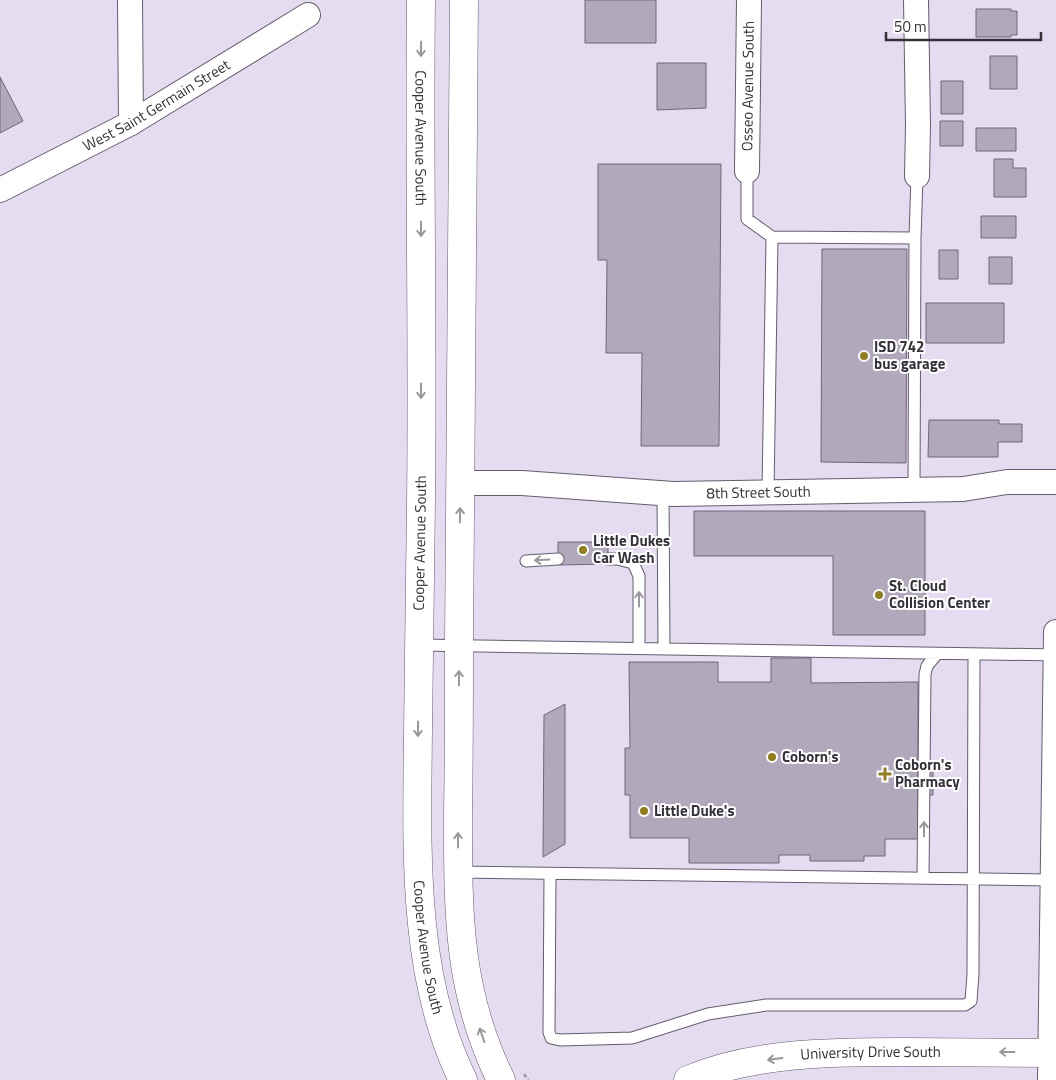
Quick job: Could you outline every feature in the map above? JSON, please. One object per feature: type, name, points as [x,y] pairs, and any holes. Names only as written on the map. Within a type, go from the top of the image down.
[{"type":"main road","name":"Cooper Avenue South","points":[[421,0],[419,889],[434,993],[445,1034],[463,1080]]},
{"type":"main road","points":[[464,0],[459,646],[460,931],[468,984],[480,1029],[490,1056],[512,1075]]},
{"type":"main road","name":"University Drive South","points":[[688,1080],[726,1067],[757,1061],[822,1054],[858,1052],[1053,1053]]},
{"type":"street","points":[[130,0],[131,123]]},
{"type":"street","name":"Osseo Avenue South","points":[[747,171],[749,0]]},
{"type":"street","points":[[916,0],[917,176]]},
{"type":"street","name":"West Saint Germain Street","points":[[0,190],[131,123],[308,16]]},
{"type":"street","name":"8th Street South","points":[[460,483],[538,484],[663,493],[963,490],[1007,482],[1056,482]]},
{"type":"street","points":[[1050,1080],[1053,1053],[1052,880],[1056,632]]},
{"type":"lane","points":[[747,171],[747,219],[772,236],[915,238]]},
{"type":"lane","points":[[914,490],[917,176]]},
{"type":"lane","points":[[768,492],[772,236]]},
{"type":"lane","points":[[663,493],[664,648]]},
{"type":"lane","points":[[526,561],[558,559]]},
{"type":"lane","points":[[608,559],[633,563],[637,570],[639,576],[639,648]]},
{"type":"lane","points":[[419,645],[1056,655]]},
{"type":"lane","points":[[923,878],[925,674],[927,666],[937,654]]},
{"type":"lane","points":[[550,874],[549,1032],[552,1038],[575,1041],[632,1038],[708,1014],[766,1005],[965,1005],[971,1001],[972,992],[974,654]]},
{"type":"lane","points":[[459,872],[1052,880]]},
{"type":"path","points":[[512,1075],[528,1080]]},
{"type":"building","points":[[585,0],[656,0],[656,43],[585,43]]},
{"type":"building","points":[[976,9],[1011,9],[1011,11],[1017,11],[1017,35],[1011,35],[1011,37],[976,37]]},
{"type":"building","points":[[990,56],[1017,56],[1017,89],[990,89]]},
{"type":"building","points":[[657,63],[706,63],[706,108],[657,110]]},
{"type":"building","points":[[0,77],[23,121],[0,133]]},
{"type":"building","points":[[941,81],[963,81],[963,114],[941,114]]},
{"type":"building","points":[[940,121],[963,121],[963,146],[940,146]]},
{"type":"building","points":[[976,128],[1016,128],[1016,151],[976,151]]},
{"type":"building","points":[[994,159],[1013,159],[1013,168],[1026,168],[1026,197],[994,197]]},
{"type":"building","points":[[598,164],[721,164],[719,446],[641,446],[642,353],[606,353],[607,260],[598,260]]},
{"type":"building","points":[[981,216],[1016,216],[1016,238],[981,238]]},
{"type":"building","name":"ISD 742 bus garage","points":[[822,249],[907,249],[906,463],[821,462]]},
{"type":"building","points":[[939,250],[958,250],[958,279],[939,279]]},
{"type":"building","points":[[989,257],[1012,257],[1012,284],[989,284]]},
{"type":"building","points":[[926,303],[1004,303],[1004,343],[926,343]]},
{"type":"building","points":[[929,420],[999,420],[999,424],[1022,424],[1022,442],[998,442],[998,457],[928,457]]},
{"type":"building","name":"St. Cloud Collision Center","points":[[694,511],[925,511],[925,635],[833,635],[833,556],[694,556]]},
{"type":"building","name":"Little Dukes Car Wash","points":[[558,542],[608,542],[608,564],[558,565]]},
{"type":"building","name":"Coborn's","points":[[771,658],[811,658],[811,683],[918,682],[918,839],[885,839],[885,856],[864,856],[864,861],[810,861],[810,855],[779,855],[779,863],[689,863],[689,838],[630,838],[630,795],[625,795],[625,748],[630,748],[629,662],[718,662],[718,682],[771,682]]},
{"type":"building","points":[[565,704],[565,844],[543,857],[544,715]]},
{"type":"building","points":[[918,766],[933,766],[933,795],[918,795]]},
{"type":"place","name":"ISD 742 bus garage","points":[[864,356]]},
{"type":"place","name":"Little Dukes Car Wash","points":[[583,550]]},
{"type":"place","name":"St. Cloud Collision Center","points":[[879,595]]},
{"type":"place","name":"Coborn's","points":[[772,757]]},
{"type":"place","name":"Coborn's Pharmacy","points":[[885,774]]},
{"type":"place","name":"Little Duke's","points":[[644,811]]}]
